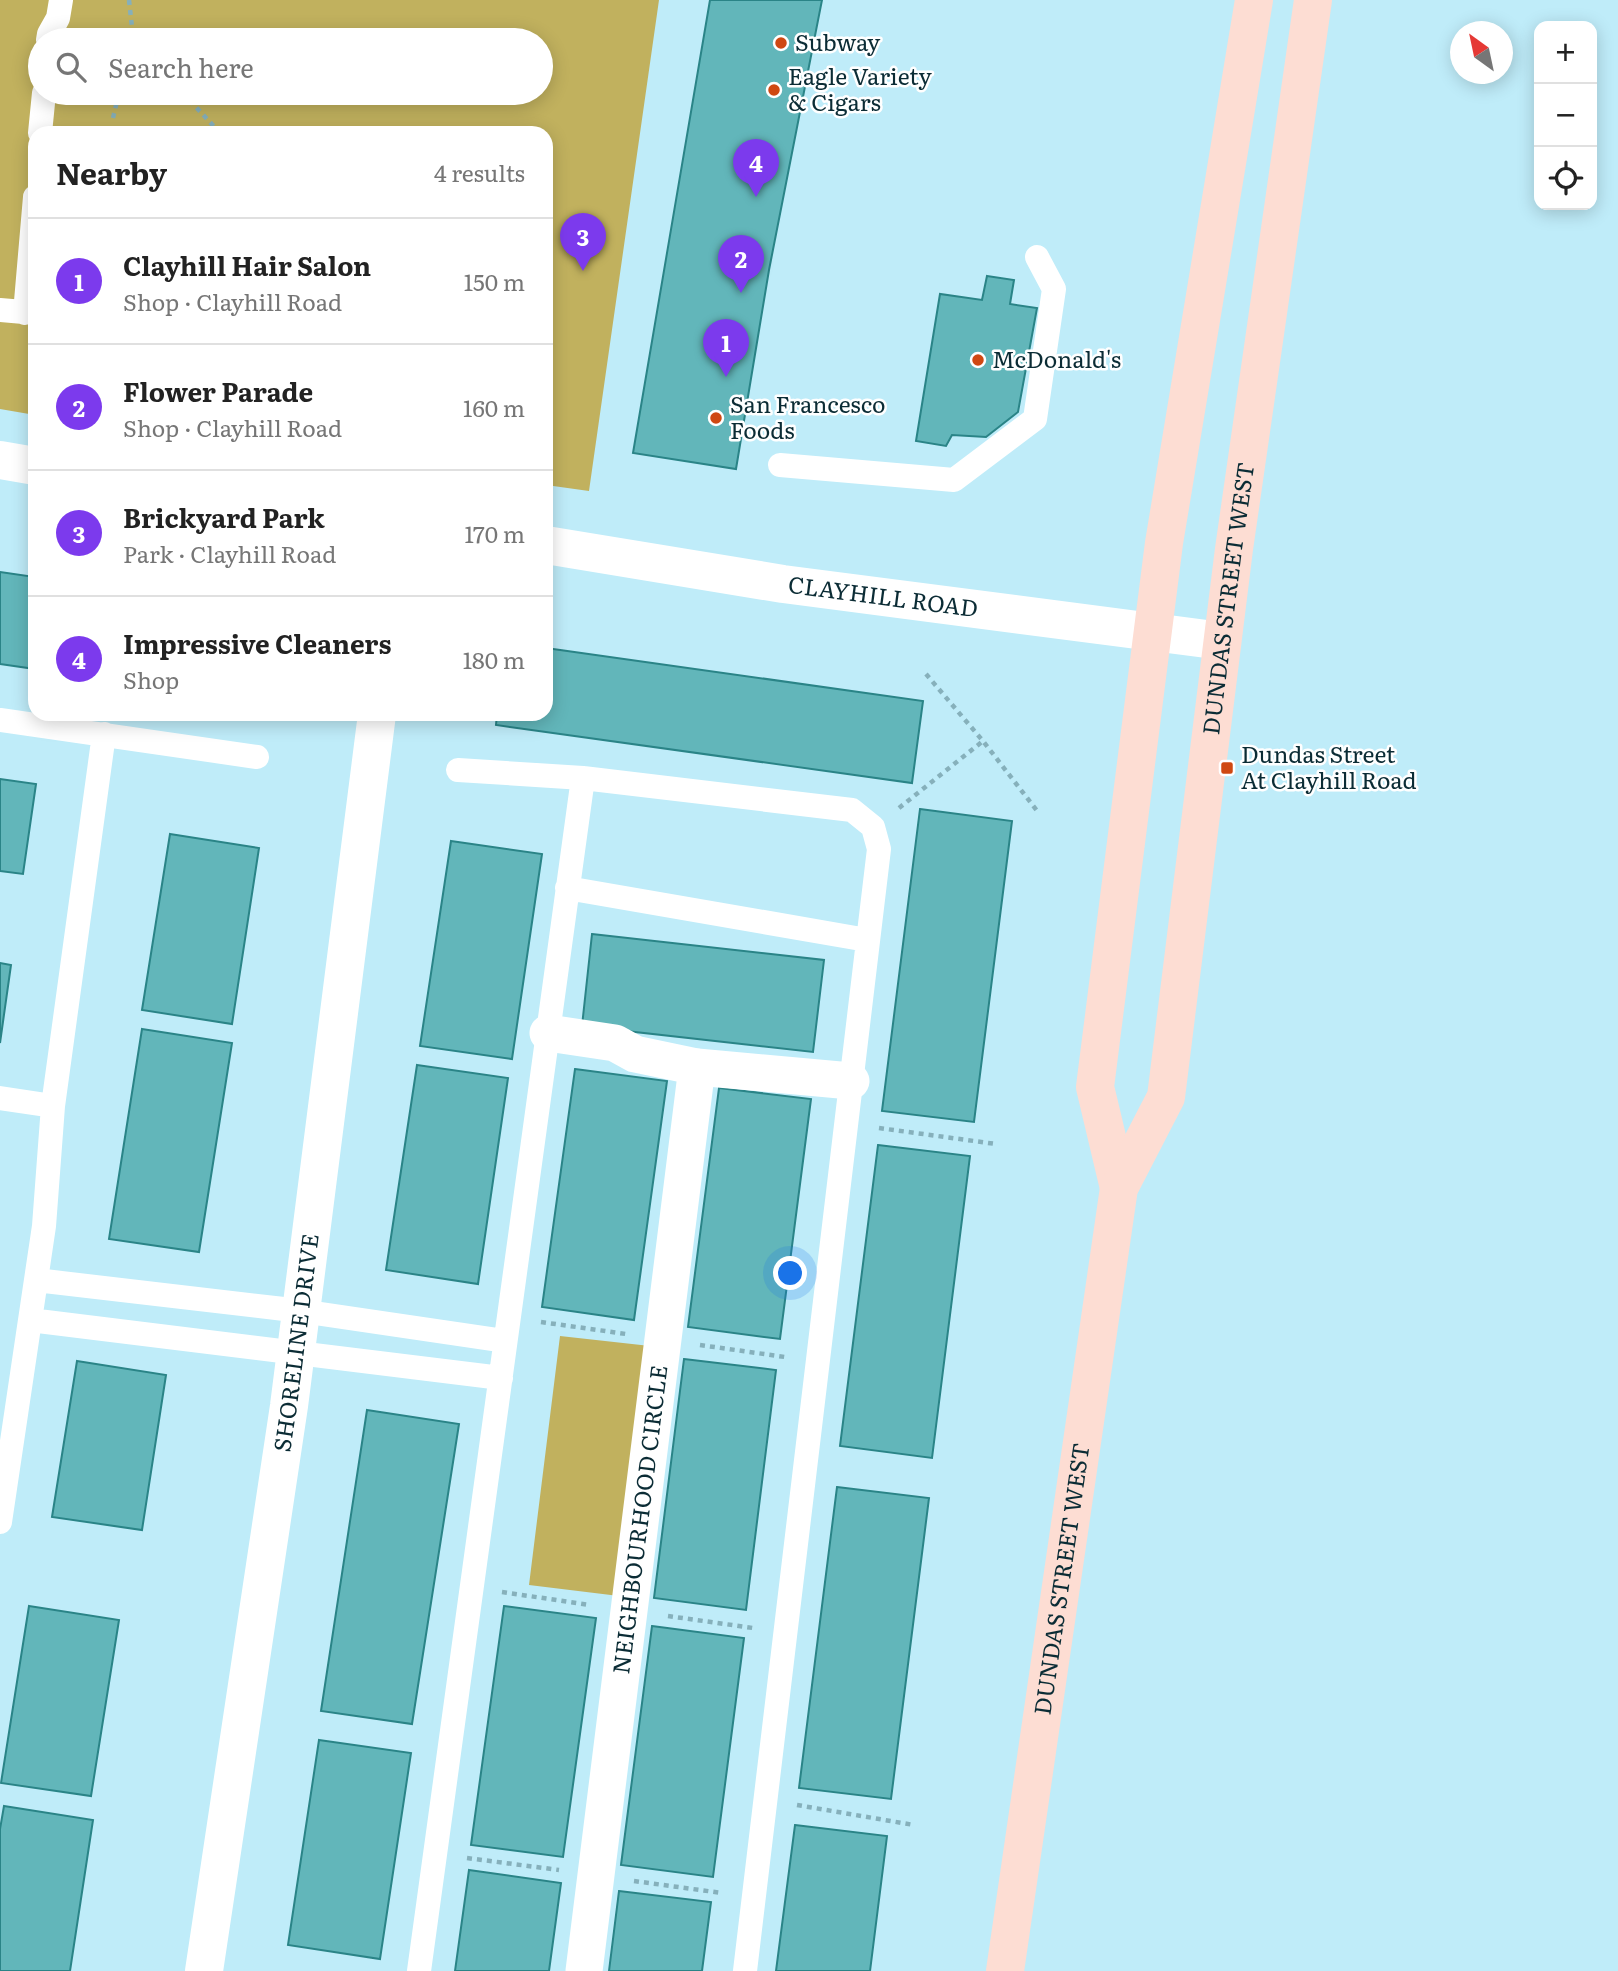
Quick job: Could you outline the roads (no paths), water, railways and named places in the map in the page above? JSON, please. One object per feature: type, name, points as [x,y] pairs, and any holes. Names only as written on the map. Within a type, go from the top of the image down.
[{"type":"main road","name":"DUNDAS STREET WEST","points":[[1119,1188],[1095,1087],[1164,543],[1254,0]]},
{"type":"main road","name":"DUNDAS STREET WEST","points":[[1005,1971],[1119,1188],[1166,1097],[1222,641],[1313,0]]},
{"type":"street","points":[[0,460],[28,465]]},
{"type":"street","name":"CLAYHILL ROAD","points":[[553,546],[783,584],[1222,641]]},
{"type":"street","name":"SHORELINE DRIVE","points":[[204,1971],[296,1354],[376,721]]},
{"type":"street","points":[[548,1033],[615,1043],[635,1054],[697,1067],[851,1081]]},
{"type":"street","name":"NEIGHBOURHOOD CIRCLE","points":[[584,1971],[697,1067]]},
{"type":"lane","points":[[53,28],[58,19],[61,0]]},
{"type":"lane","points":[[41,126],[43,105]]},
{"type":"lane","points":[[780,465],[954,480],[1035,419],[1054,289],[1037,257]]},
{"type":"lane","points":[[0,310],[28,313]]},
{"type":"lane","points":[[0,720],[257,757]]},
{"type":"lane","points":[[0,1522],[44,1226],[53,1106],[104,734]]},
{"type":"lane","points":[[458,770],[583,778],[852,810],[873,827],[879,849],[745,1971]]},
{"type":"lane","points":[[419,1971],[583,778]]},
{"type":"lane","points":[[567,888],[867,940]]},
{"type":"lane","points":[[0,1098],[53,1106]]},
{"type":"lane","points":[[36,1280],[301,1311],[507,1329]]},
{"type":"lane","points":[[30,1320],[500,1378]]},
{"type":"place","name":"Subway","points":[[781,43]]},
{"type":"place","name":"Eagle Variety & Cigars","points":[[774,90]]},
{"type":"place","name":"Impressive Cleaners","points":[[756,197]]},
{"type":"place","name":"Brickyard Park","points":[[583,271]]},
{"type":"place","name":"Flower Parade","points":[[741,293]]},
{"type":"place","name":"McDonald's","points":[[978,360]]},
{"type":"place","name":"Clayhill Hair Salon","points":[[726,377]]},
{"type":"place","name":"San Francesco Foods","points":[[716,418]]},
{"type":"place","name":"Dundas Street At Clayhill Road","points":[[1227,768]]}]
